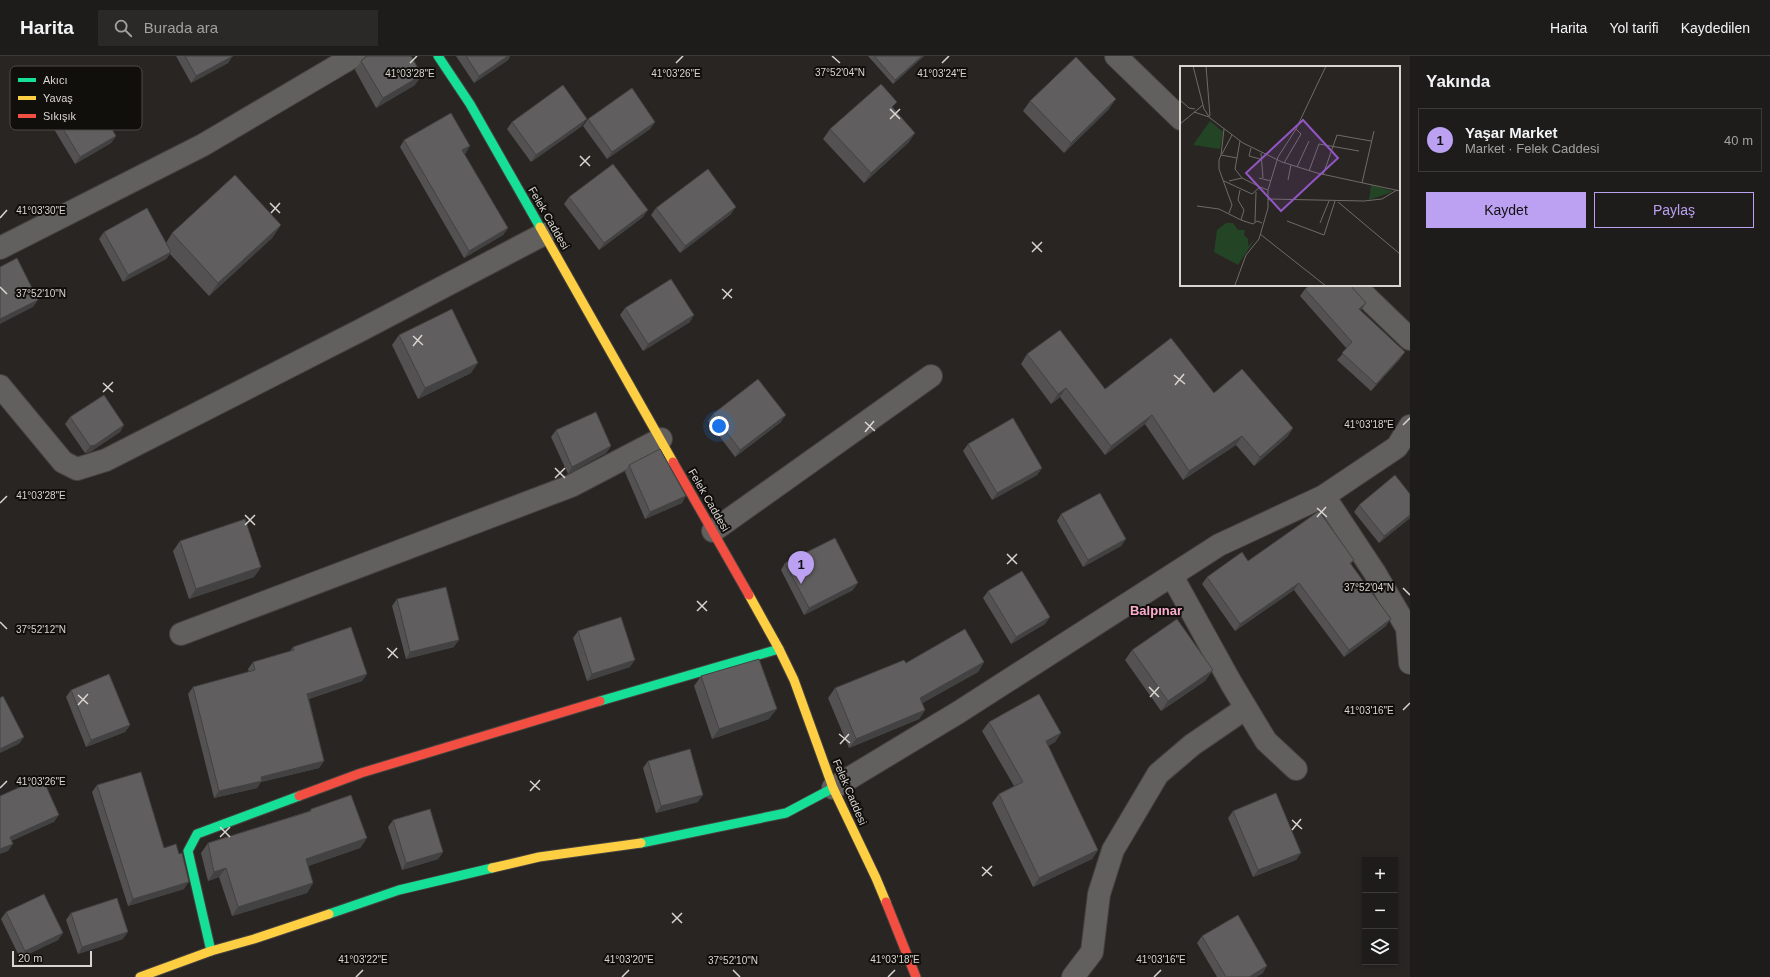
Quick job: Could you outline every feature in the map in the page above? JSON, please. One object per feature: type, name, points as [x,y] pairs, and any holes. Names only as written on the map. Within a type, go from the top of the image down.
[{"type":"street","points":[[0,248],[203,145],[354,56]]},
{"type":"street","name":"Felek Caddesi","points":[[438,56],[470,104],[779,649],[794,680],[833,788],[876,878],[916,977]]},
{"type":"street","points":[[1116,56],[1180,118]]},
{"type":"street","points":[[0,386],[63,462],[77,469],[106,460],[361,330],[544,234]]},
{"type":"street","points":[[1355,286],[1410,339]]},
{"type":"street","points":[[713,531],[931,376]]},
{"type":"street","points":[[140,977],[211,951],[254,939],[407,888],[539,857],[637,844],[786,813],[833,788],[959,712],[1219,545],[1324,496],[1397,446],[1410,426]]},
{"type":"street","points":[[182,634],[571,486],[661,439]]},
{"type":"street","points":[[1324,496],[1375,573],[1408,628],[1410,663]]},
{"type":"street","points":[[1172,576],[1266,741],[1296,769]]},
{"type":"street","points":[[211,951],[188,851],[197,834],[361,773],[779,649]]},
{"type":"street","points":[[1073,977],[1092,952],[1099,894],[1113,850],[1158,774],[1192,745],[1246,708]]},
{"type":"building","points":[[185,56],[233,56],[196,76]]},
{"type":"building","points":[[367,56],[411,56],[422,75],[383,98],[361,61]]},
{"type":"building","points":[[466,56],[508,56],[479,76]]},
{"type":"building","points":[[874,56],[922,56],[895,80]]},
{"type":"building","points":[[1076,57],[1116,99],[1071,143],[1030,101]]},
{"type":"building","points":[[881,84],[897,102],[892,107],[915,133],[871,173],[830,129]]},
{"type":"building","points":[[563,85],[587,119],[536,155],[512,122]]},
{"type":"building","points":[[632,88],[655,122],[612,152],[588,119]]},
{"type":"building","points":[[451,113],[470,146],[462,150],[508,228],[469,251],[404,140]]},
{"type":"building","points":[[64,130],[112,130],[116,136],[80,157]]},
{"type":"building","points":[[613,164],[648,210],[604,243],[569,197]]},
{"type":"building","points":[[708,169],[736,207],[685,246],[656,208]]},
{"type":"building","points":[[235,175],[281,225],[218,283],[172,233]]},
{"type":"building","points":[[147,208],[171,252],[128,275],[104,232]]},
{"type":"building","points":[[17,258],[38,300],[0,319],[0,267]]},
{"type":"building","points":[[671,279],[694,315],[648,344],[625,308]]},
{"type":"building","points":[[1309,286],[1351,286],[1366,303],[1359,309],[1405,352],[1376,384],[1342,353],[1352,342],[1305,289]]},
{"type":"building","points":[[452,309],[478,363],[425,388],[399,335]]},
{"type":"building","points":[[1060,330],[1105,389],[1171,338],[1214,393],[1242,369],[1293,428],[1260,457],[1242,436],[1189,471],[1152,415],[1111,446],[1066,388],[1058,394],[1027,354]]},
{"type":"building","points":[[758,379],[786,415],[740,450],[713,414]]},
{"type":"building","points":[[104,395],[124,425],[95,445],[90,446],[70,417]]},
{"type":"building","points":[[596,412],[611,446],[572,467],[556,430]]},
{"type":"building","points":[[1013,418],[1042,468],[997,493],[968,444]]},
{"type":"building","points":[[660,449],[686,496],[650,512],[629,465]]},
{"type":"building","points":[[1395,475],[1410,494],[1410,515],[1384,536],[1359,505]]},
{"type":"building","points":[[1100,493],[1126,539],[1088,560],[1061,514]]},
{"type":"building","points":[[1319,511],[1354,560],[1350,563],[1391,619],[1349,650],[1299,583],[1240,624],[1207,577],[1242,552],[1248,561]]},
{"type":"building","points":[[245,519],[261,567],[196,589],[180,541]]},
{"type":"building","points":[[835,538],[858,583],[809,608],[785,563]]},
{"type":"building","points":[[1022,571],[1050,617],[1016,637],[988,591]]},
{"type":"building","points":[[446,587],[459,640],[410,652],[397,599]]},
{"type":"building","points":[[621,617],[635,660],[592,674],[578,631]]},
{"type":"building","points":[[1177,619],[1213,670],[1168,701],[1132,650]]},
{"type":"building","points":[[351,627],[367,674],[307,694],[324,761],[261,777],[262,781],[219,791],[193,687],[255,670],[253,662],[294,650],[293,647]]},
{"type":"building","points":[[965,629],[984,662],[920,698],[925,710],[856,739],[835,688],[904,660],[906,663]]},
{"type":"building","points":[[759,659],[777,709],[719,729],[701,676]]},
{"type":"building","points":[[109,674],[130,725],[91,740],[71,690]]},
{"type":"building","points":[[1039,694],[1061,733],[1046,741],[1098,850],[1039,878],[999,794],[1023,782],[989,722]]},
{"type":"building","points":[[3,696],[24,737],[0,749],[0,698]]},
{"type":"building","points":[[690,749],[703,795],[661,806],[648,761]]},
{"type":"building","points":[[141,772],[164,848],[176,844],[179,854],[182,853],[189,882],[133,899],[97,785]]},
{"type":"building","points":[[42,777],[59,815],[10,837],[13,844],[0,849],[0,796]]},
{"type":"building","points":[[1276,793],[1301,853],[1258,870],[1233,811]]},
{"type":"building","points":[[351,795],[367,838],[306,859],[313,883],[238,907],[226,868],[214,872],[208,843],[311,811],[311,809]]},
{"type":"building","points":[[430,809],[443,852],[406,863],[393,820]]},
{"type":"building","points":[[44,894],[63,933],[25,951],[6,912]]},
{"type":"building","points":[[117,898],[128,932],[82,947],[71,913]]},
{"type":"building","points":[[1238,915],[1267,966],[1249,977],[1226,977],[1202,936]]},
{"type":"traffic: fast","points":[[438,56],[470,104],[540,227]]},
{"type":"traffic: fast","points":[[600,701],[779,649]]},
{"type":"traffic: fast","points":[[641,843],[786,813],[833,788]]},
{"type":"traffic: fast","points":[[211,951],[188,851],[197,834],[299,796]]},
{"type":"traffic: fast","points":[[329,914],[399,890],[492,868]]},
{"type":"traffic: slow","points":[[540,227],[673,462]]},
{"type":"traffic: slow","points":[[749,595],[779,649],[794,680],[833,788],[886,902]]},
{"type":"traffic: slow","points":[[492,868],[539,857],[641,843]]},
{"type":"traffic: slow","points":[[140,977],[211,951],[254,939],[329,914]]},
{"type":"traffic: jam","points":[[673,462],[749,595]]},
{"type":"traffic: jam","points":[[299,796],[361,773],[600,701]]},
{"type":"traffic: jam","points":[[886,902],[916,977]]},
{"type":"place","name":"Yaşar Market","points":[[801,584]]},
{"type":"district","name":"Balpınar","points":[[1156,610]]}]
